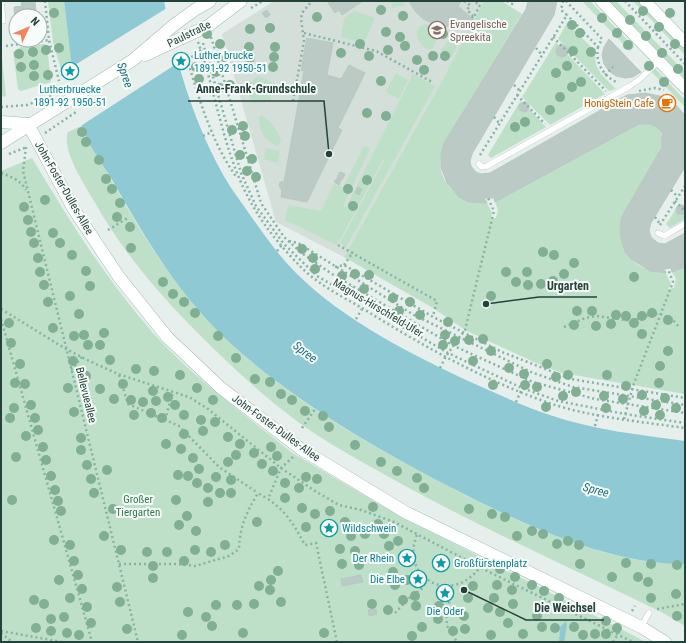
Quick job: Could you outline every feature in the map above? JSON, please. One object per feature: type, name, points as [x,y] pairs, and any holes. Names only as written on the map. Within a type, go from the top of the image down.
[{"type":"street","name":"Paulstraße","points":[[1,143],[16,134],[28,124],[69,102],[133,60],[196,8],[210,1]]},
{"type":"street","name":"Paulstraße","points":[[133,60],[208,26],[241,1]]},
{"type":"street","points":[[601,1],[685,88]]},
{"type":"street","points":[[645,1],[685,42]]},
{"type":"street","points":[[1,122],[28,124]]},
{"type":"street","name":"John-Foster-Dulles-Allee","points":[[28,124],[73,208],[119,277],[167,337],[221,388],[301,449],[399,508],[641,627],[665,642]]},
{"type":"lane","points":[[1,2],[3,21]]},
{"type":"lane","points":[[479,164],[482,167],[487,166],[630,86],[640,79],[659,61]]},
{"type":"lane","points":[[658,234],[664,236],[685,224]]},
{"type":"lane","points":[[641,627],[649,613]]},
{"type":"path","points":[[45,1],[49,40],[59,81]]},
{"type":"path","points":[[293,101],[304,41],[301,19],[302,13],[312,1]]},
{"type":"path","points":[[464,1],[470,4],[467,10],[472,17],[474,17],[480,5],[475,2]]},
{"type":"path","points":[[507,1],[512,4],[515,1]]},
{"type":"path","points":[[598,47],[561,10],[564,1],[602,39],[596,54],[605,75],[611,80],[630,86]]},
{"type":"path","points":[[625,1],[685,64]]},
{"type":"path","points":[[479,164],[478,159],[499,123],[567,15]]},
{"type":"path","points":[[304,33],[376,51],[432,82]]},
{"type":"path","points":[[553,37],[610,96]]},
{"type":"path","points":[[210,38],[261,203],[287,241],[303,254],[332,274],[454,346],[533,382],[595,399],[685,413]]},
{"type":"path","points":[[6,46],[49,40]]},
{"type":"path","name":"Magnus-Hirschfeld-Ufer","points":[[283,244],[256,206],[241,173],[201,44],[201,50],[240,182],[256,212],[301,267],[329,289],[362,309],[447,355],[521,391],[553,404],[624,419],[685,428]]},
{"type":"path","points":[[536,48],[542,54]]},
{"type":"path","points":[[201,50],[188,60],[201,106],[229,166],[240,182]]},
{"type":"path","points":[[605,75],[613,67]]},
{"type":"path","points":[[514,84],[520,91]]},
{"type":"path","points":[[639,91],[655,88],[664,90]]},
{"type":"path","points":[[1,107],[27,105],[56,93]]},
{"type":"path","points":[[517,95],[551,130]]},
{"type":"path","points":[[67,118],[72,115]]},
{"type":"path","points":[[494,118],[499,123]]},
{"type":"path","points":[[203,136],[212,132]]},
{"type":"path","name":"Bellevueallee","points":[[26,151],[23,170],[138,642]]},
{"type":"path","points":[[1,173],[13,177],[22,183],[29,196]]},
{"type":"path","points":[[658,234],[657,230],[660,224],[685,186]]},
{"type":"path","points":[[671,190],[678,197]]},
{"type":"path","points":[[440,368],[447,355],[463,333],[494,211],[488,198]]},
{"type":"path","points":[[675,201],[685,211]]},
{"type":"path","points":[[108,230],[129,217]]},
{"type":"path","points":[[655,217],[660,224]]},
{"type":"path","points":[[277,251],[287,241],[298,243],[414,315],[531,372],[573,387],[685,405]]},
{"type":"path","points":[[283,244],[322,279],[447,355],[522,388],[558,401],[625,414],[685,423]]},
{"type":"path","points":[[338,245],[353,252],[436,301],[433,316]]},
{"type":"path","points":[[344,265],[353,252]]},
{"type":"path","points":[[335,266],[344,265],[429,315],[502,352],[571,379],[685,398]]},
{"type":"path","points":[[624,419],[629,396],[673,282],[668,268]]},
{"type":"path","points":[[1,309],[66,349],[118,374],[189,397],[208,409],[281,468],[315,491],[339,504],[394,522],[480,567],[633,642]]},
{"type":"path","points":[[356,319],[362,309]]},
{"type":"path","points":[[564,327],[585,318],[597,316],[632,321],[651,314],[661,314],[673,320],[680,328]]},
{"type":"path","points":[[1,319],[92,642]]},
{"type":"path","points":[[71,370],[82,357]]},
{"type":"path","points":[[118,374],[128,404],[179,426],[219,467],[268,499],[286,514],[305,545],[316,543],[337,642]]},
{"type":"path","points":[[516,402],[521,391]]},
{"type":"path","points":[[165,420],[173,392]]},
{"type":"path","points":[[302,428],[315,409]]},
{"type":"path","points":[[595,426],[598,414]]},
{"type":"path","points":[[268,499],[281,468]]},
{"type":"path","points":[[119,564],[176,564],[195,566],[229,556],[239,549],[240,535],[245,514],[258,493]]},
{"type":"path","points":[[417,535],[412,549],[414,564],[423,575],[434,584],[447,586],[464,583],[473,577],[480,567]]},
{"type":"path","points":[[395,613],[408,599],[424,587],[423,575]]},
{"type":"path","points":[[447,586],[450,600],[446,612],[447,626],[457,642]]},
{"type":"path","points":[[649,613],[660,607],[685,604]]},
{"type":"path","points":[[1,632],[12,642]]},
{"type":"path","points":[[1,632],[62,642]]},
{"type":"path","points":[[613,642],[618,634]]},
{"type":"shaded area","points":[[274,1],[484,1],[439,86],[344,257],[276,222],[222,34]]},
{"type":"green space","points":[[48,1],[64,1],[72,67],[62,73],[53,42]]},
{"type":"green space","points":[[390,1],[403,1],[405,5],[393,8]]},
{"type":"green space","points":[[484,1],[502,1],[522,14],[447,138],[441,153],[440,166],[442,175],[452,190],[460,196],[468,200],[487,203],[492,213],[491,219],[496,218],[498,210],[495,202],[639,124],[645,123],[655,125],[662,136],[662,147],[622,216],[620,228],[621,238],[624,248],[635,263],[654,272],[666,273],[671,284],[668,289],[674,288],[676,279],[672,272],[685,267],[685,394],[562,373],[536,363],[465,330],[433,308],[344,257],[439,86]]},
{"type":"green space","points":[[582,1],[590,1],[634,47],[630,51]]},
{"type":"green space","points":[[609,1],[616,1],[685,72],[685,80]]},
{"type":"green space","points":[[633,1],[641,1],[685,47],[685,55]]},
{"type":"green space","points":[[355,11],[375,18],[364,43],[341,37],[344,18]]},
{"type":"green space","points":[[567,23],[594,50],[596,65],[601,74],[616,89],[609,91],[558,39]]},
{"type":"green space","points":[[427,24],[434,33],[436,39],[431,50],[425,48],[417,37],[417,32],[420,26]]},
{"type":"green space","points":[[450,38],[460,41],[451,58],[443,54],[441,50]]},
{"type":"green space","points":[[556,42],[559,46],[557,54],[560,57],[567,54],[605,94],[550,125],[522,97]]},
{"type":"green space","points":[[1,48],[6,96],[1,97]]},
{"type":"green space","points":[[19,48],[47,48],[51,82],[21,91],[18,89],[13,52]]},
{"type":"green space","points":[[648,61],[685,100],[685,107],[644,64]]},
{"type":"green space","points":[[396,73],[408,80],[399,99],[386,92]]},
{"type":"green space","points":[[413,74],[435,86],[346,247],[340,243],[385,159],[384,158],[337,245],[285,220],[288,205],[321,211],[334,184],[343,187],[364,146],[370,149],[343,206],[346,207]]},
{"type":"green space","points":[[258,76],[273,83],[270,101],[253,103],[246,87]]},
{"type":"green space","points":[[521,100],[519,108],[522,112],[529,109],[546,127],[491,158],[488,155]]},
{"type":"green space","points":[[261,115],[274,126],[278,133],[281,140],[278,146],[266,139],[261,131],[259,117]]},
{"type":"green space","points":[[81,126],[140,230],[174,279],[192,303],[212,325],[265,373],[293,394],[353,433],[415,469],[501,513],[593,549],[624,557],[655,562],[685,564],[685,626],[663,613],[525,547],[389,477],[340,450],[294,419],[266,397],[200,336],[149,280],[114,234],[80,177],[71,158],[68,148],[68,132]]},
{"type":"green space","points":[[266,148],[280,151],[278,163],[264,159]]},
{"type":"green space","name":"Großer Tiergarten","points":[[32,158],[88,248],[119,291],[153,333],[198,377],[291,452],[389,510],[646,642],[1,642],[1,171]]},
{"type":"green space","points":[[676,209],[680,216],[685,215],[685,219],[670,228],[666,224]]},
{"type":"water","name":"Spree","points":[[64,1],[164,1],[173,44],[193,108],[201,129],[223,175],[272,246],[296,273],[336,307],[381,336],[428,362],[512,401],[583,425],[685,441],[685,564],[655,562],[624,557],[593,549],[531,526],[501,512],[446,485],[361,438],[306,403],[230,343],[195,306],[164,265],[95,153],[85,134],[79,116]]},
{"type":"water","points":[[566,621],[567,626],[564,642],[559,642],[560,627]]},
{"type":"pier","points":[[167,8],[181,61],[79,127],[70,68]]},
{"type":"building","points":[[21,1],[35,1],[35,8],[14,8],[22,6]]},
{"type":"building","points":[[327,1],[363,1],[342,15],[339,10],[335,13]]},
{"type":"building","points":[[409,1],[461,1],[458,6],[474,20],[467,25],[452,27],[435,24],[423,19],[415,11]]},
{"type":"building","points":[[528,1],[557,1],[554,15],[472,154],[470,161],[471,166],[476,172],[481,174],[490,173],[627,95],[646,93],[664,97],[675,104],[685,115],[685,167],[651,223],[649,230],[651,237],[658,243],[665,244],[685,233],[685,267],[672,272],[671,268],[664,269],[666,273],[650,271],[631,259],[625,252],[621,238],[620,226],[622,216],[662,147],[662,133],[657,127],[650,124],[639,124],[495,202],[494,198],[484,198],[487,203],[469,202],[459,197],[447,183],[441,167],[441,154],[444,143],[526,9]]},
{"type":"building","points":[[267,10],[270,15],[266,18],[262,13]]},
{"type":"building","points":[[307,38],[333,43],[327,75],[341,79],[349,65],[365,73],[338,128],[342,130],[307,202],[281,197],[282,190],[279,186],[280,182],[284,182],[304,71],[301,70]]},
{"type":"building","points":[[609,39],[641,72],[633,77],[625,78],[616,76],[609,71],[604,64],[602,55],[604,47]]},
{"type":"building","points":[[562,45],[566,47],[568,51],[566,55],[562,57],[558,55],[556,51],[558,47]]},
{"type":"building","points":[[522,102],[526,102],[528,103],[528,111],[522,112],[519,109],[519,105]]},
{"type":"building","points":[[340,172],[345,174],[342,180],[337,177]]},
{"type":"building","points":[[337,178],[341,180],[339,185],[334,182]]},
{"type":"building","points":[[358,187],[362,189],[359,195],[355,193]]},
{"type":"building","points":[[679,205],[683,205],[685,206],[685,214],[679,215],[676,212],[676,208]]},
{"type":"building","points":[[361,575],[363,582],[342,586],[341,579]]},
{"type":"building","points":[[376,609],[377,614],[369,616],[368,610]]},
{"type":"place","name":"Evangelische Spreekita","points":[[437,30]]},
{"type":"place","name":"Luther brucke 1891-92 1950-51","points":[[181,61]]},
{"type":"place","name":"Lutherbruecke 1891-92 1950-51","points":[[70,71]]},
{"type":"place","name":"HonigStein Cafe","points":[[667,103]]},
{"type":"place","name":"Anne-Frank-Grundschule","points":[[329,154]]},
{"type":"place","name":"Urgarten","points":[[486,304]]},
{"type":"place","name":"Wildschwein","points":[[329,528]]},
{"type":"place","name":"Der Rhein","points":[[407,558]]},
{"type":"place","name":"Großfürstenplatz","points":[[441,563]]},
{"type":"place","name":"Die Elbe","points":[[418,579]]},
{"type":"place","name":"Die Weichsel","points":[[464,590]]},
{"type":"place","name":"Die Oder","points":[[445,593]]}]
